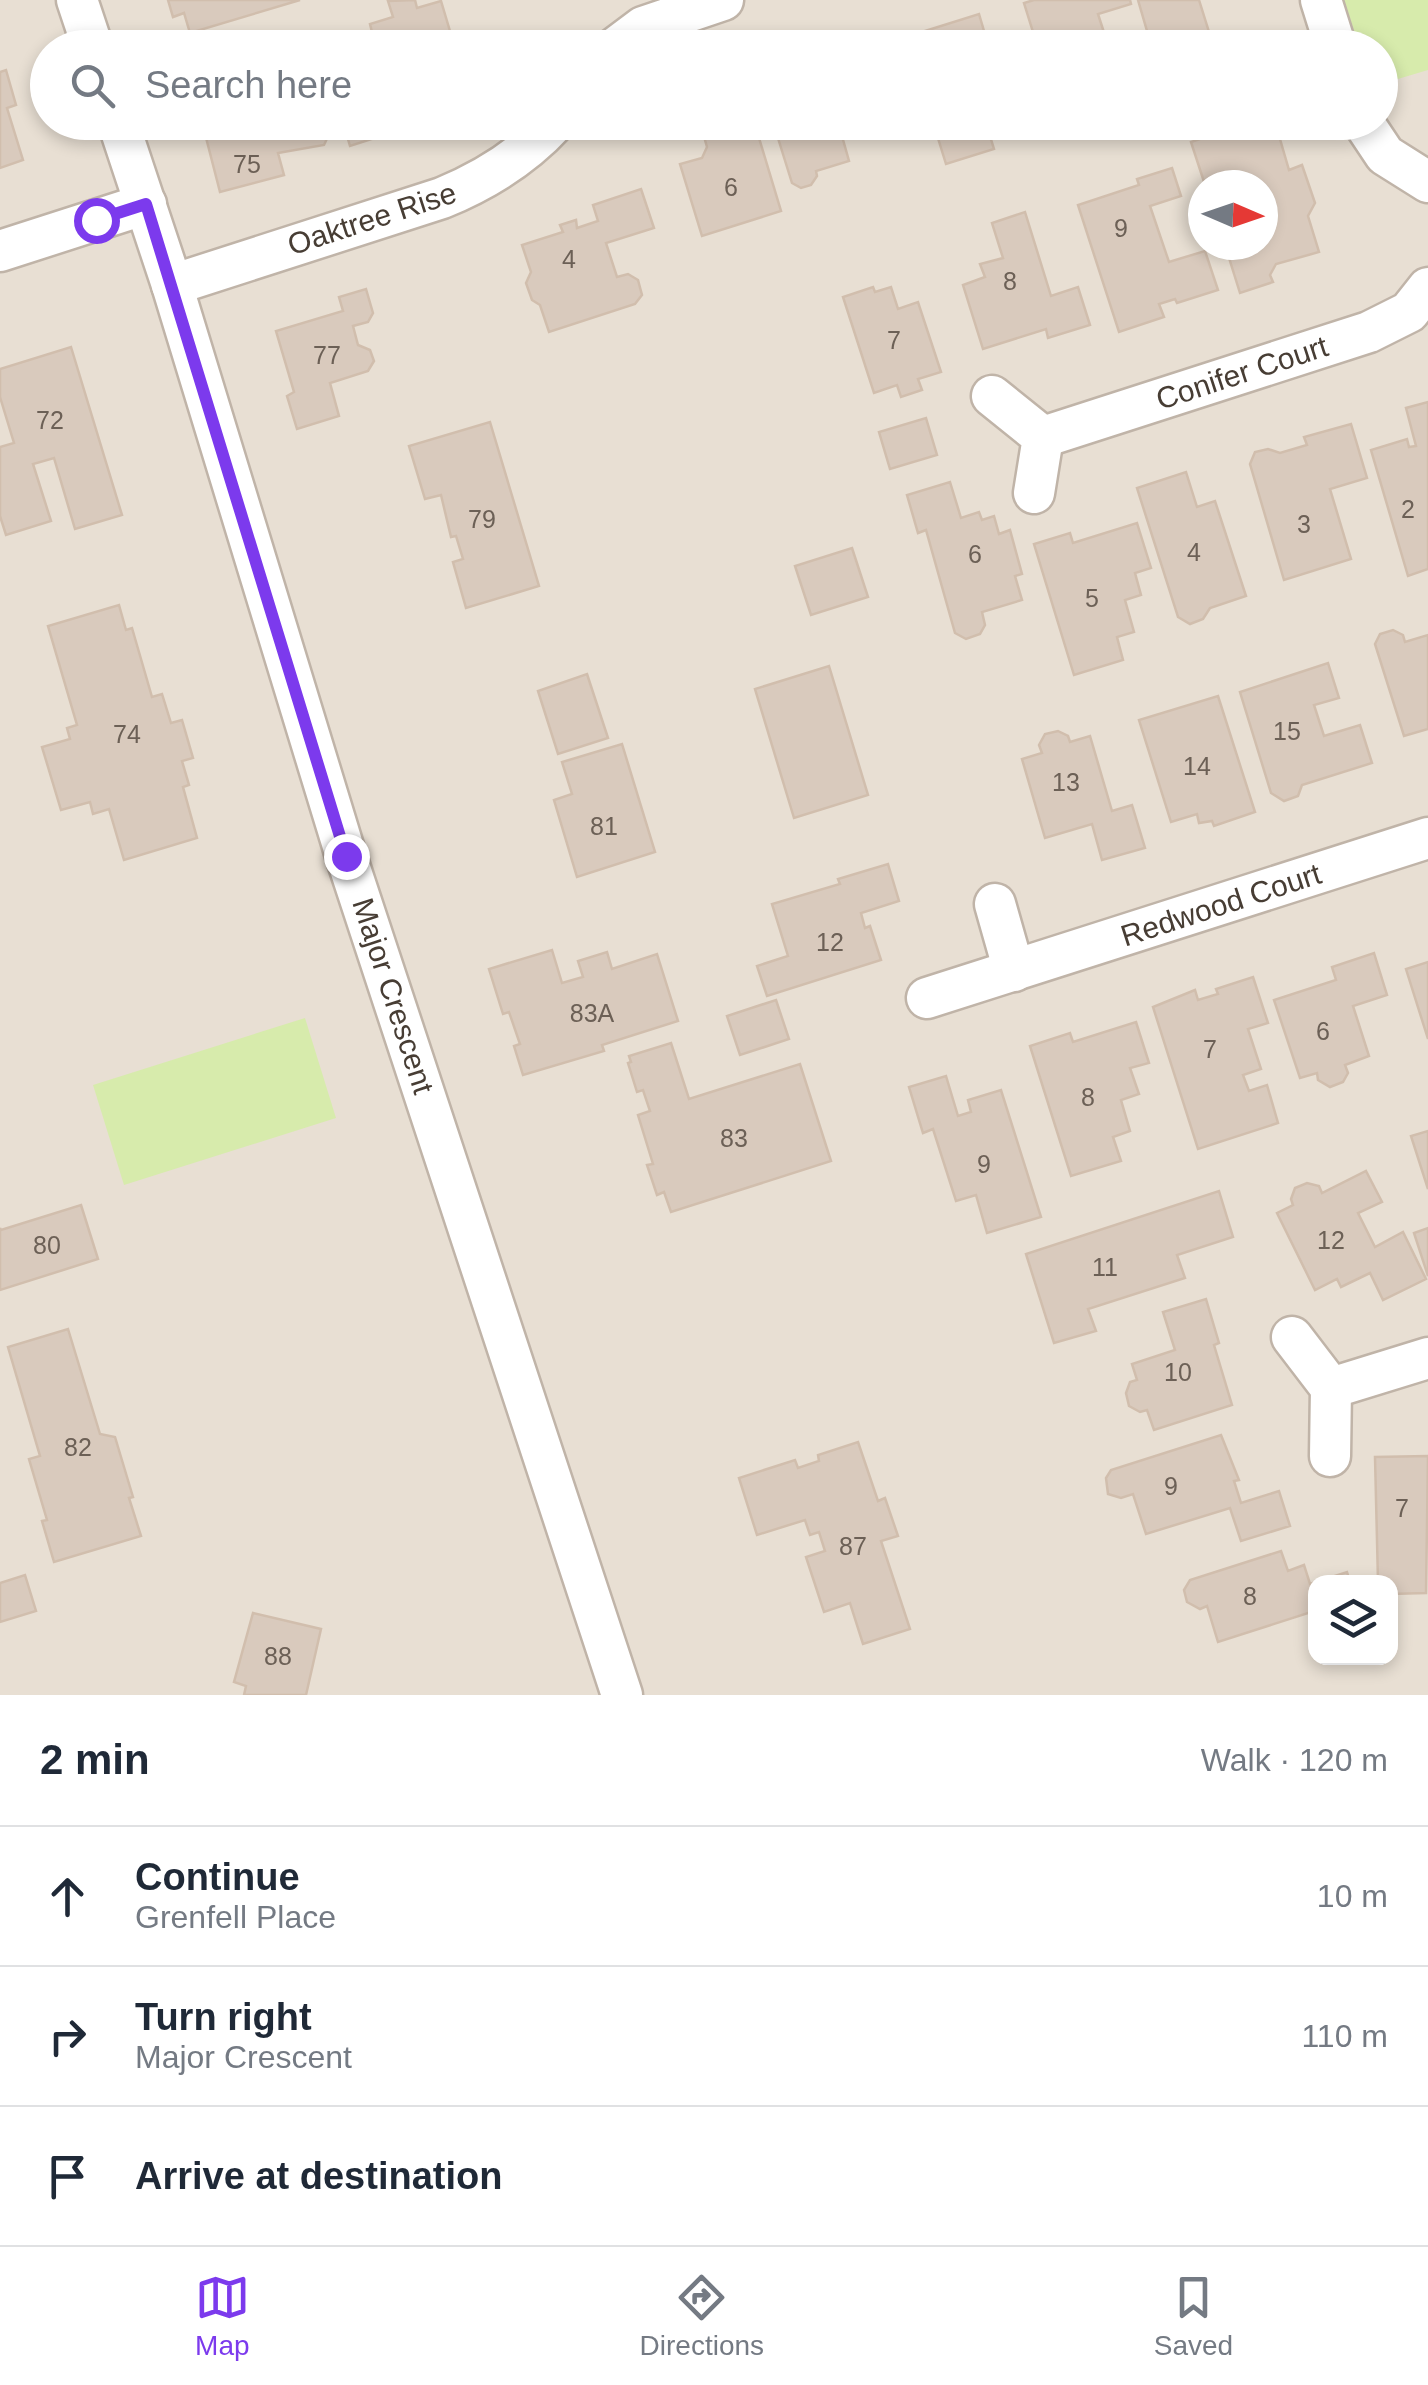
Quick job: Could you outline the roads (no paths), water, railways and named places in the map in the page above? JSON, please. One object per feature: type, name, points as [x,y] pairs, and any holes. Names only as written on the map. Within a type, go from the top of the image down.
[{"type":"street","points":[[77,0],[87,30]]},
{"type":"street","points":[[639,30],[723,0]]},
{"type":"street","points":[[1321,0],[1330,30]]},
{"type":"street","name":"Major Crescent","points":[[124,140],[346,856],[622,1695]]},
{"type":"street","name":"Oaktree Rise","points":[[172,285],[442,198],[506,166],[538,140]]},
{"type":"street","points":[[1375,140],[1385,155],[1428,182]]},
{"type":"street","points":[[0,251],[146,204]]},
{"type":"street","name":"Conifer Court","points":[[1043,437],[1369,332],[1409,312],[1428,288]]},
{"type":"street","points":[[992,396],[1043,437],[1034,492]]},
{"type":"street","name":"Redwood Court","points":[[926,998],[1428,838]]},
{"type":"street","points":[[995,904],[1014,971]]},
{"type":"street","points":[[1292,1338],[1331,1388],[1330,1456]]},
{"type":"street","points":[[1331,1388],[1428,1358]]}]
